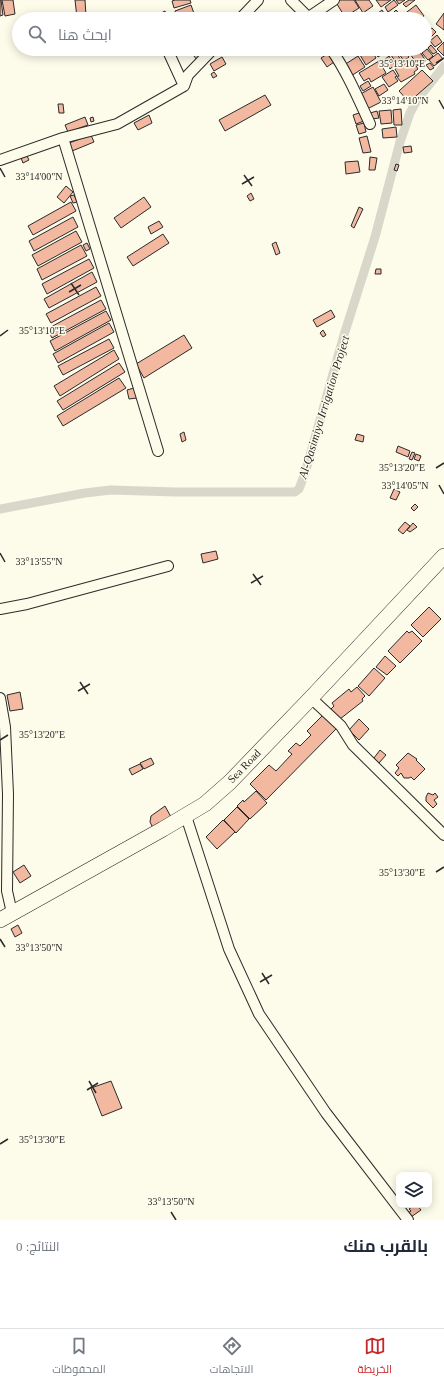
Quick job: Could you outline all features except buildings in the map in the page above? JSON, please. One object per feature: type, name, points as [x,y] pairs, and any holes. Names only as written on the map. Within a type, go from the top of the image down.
[{"type":"highway","name":"Sea Road","points":[[6,916],[205,804],[230,782],[311,698],[444,556]]},
{"type":"street","points":[[247,12],[258,0]]},
{"type":"street","points":[[291,0],[303,12]]},
{"type":"street","points":[[317,12],[334,0]]},
{"type":"street","points":[[170,56],[184,86]]},
{"type":"street","points":[[0,160],[63,138],[117,124],[184,86],[188,75],[206,56]]},
{"type":"street","points":[[336,56],[352,84],[370,124]]},
{"type":"street","points":[[63,138],[158,451]]},
{"type":"street","points":[[0,609],[27,604],[168,566]]},
{"type":"street","points":[[0,698],[5,727],[8,794],[6,916]]},
{"type":"street","points":[[311,698],[341,726],[353,745],[444,835]]},
{"type":"street","points":[[186,816],[229,949],[259,1014],[326,1113],[408,1220]]},
{"type":"waterway","name":"Al-Qasimiya Irrigation Project","points":[[0,509],[85,493],[111,490],[175,492],[295,492],[299,489],[305,473],[344,335],[375,237],[400,142],[410,113],[417,100],[444,66]]}]
